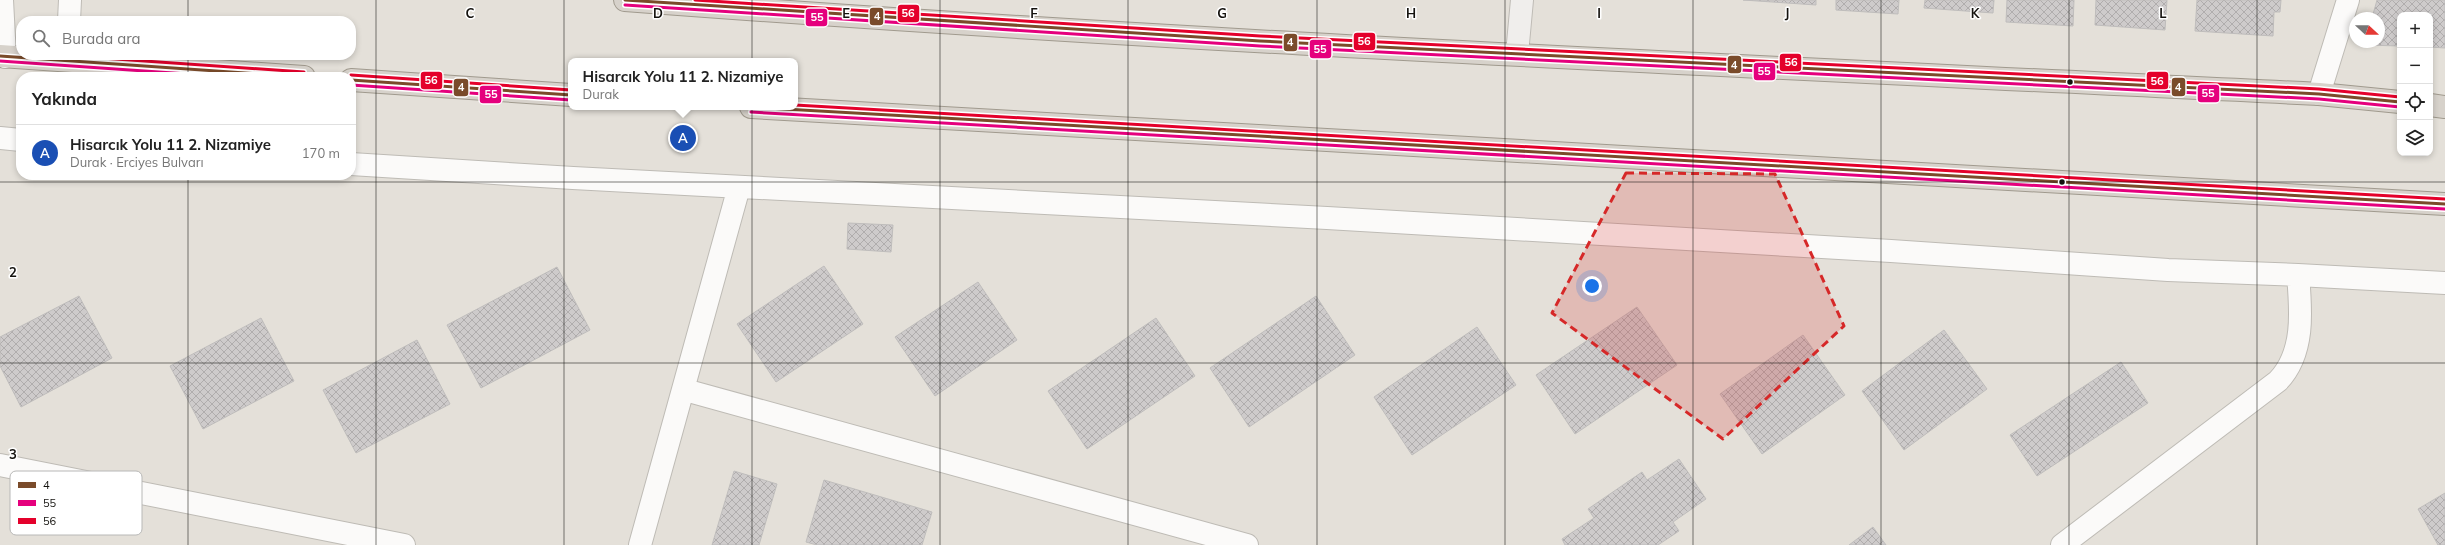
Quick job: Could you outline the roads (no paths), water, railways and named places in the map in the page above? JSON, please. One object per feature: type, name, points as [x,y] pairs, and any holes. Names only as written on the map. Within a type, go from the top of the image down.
[{"type":"highway","points":[[625,0],[800,7],[1517,54],[2320,94],[2397,102]]},
{"type":"highway","points":[[3,56],[16,56]]},
{"type":"highway","points":[[93,60],[242,72]]},
{"type":"highway","points":[[356,80],[568,95]]},
{"type":"highway","points":[[2433,105],[2445,107]]},
{"type":"highway","points":[[798,110],[2445,204]]},
{"type":"street","points":[[2,0],[3,56]]},
{"type":"street","points":[[69,16],[70,0]]},
{"type":"street","points":[[1517,54],[1522,0]]},
{"type":"street","points":[[2320,94],[2348,0]]},
{"type":"street","points":[[0,138],[16,140]]},
{"type":"street","points":[[356,164],[1335,218],[1891,251],[2168,270],[2445,283]]},
{"type":"street","points":[[640,545],[685,390],[739,186]]},
{"type":"street","points":[[2062,545],[2272,386],[2287,372],[2296,349],[2301,312],[2298,275]]},
{"type":"street","points":[[685,390],[1247,545]]},
{"type":"street","points":[[0,465],[30,471]]},
{"type":"street","points":[[142,493],[404,545]]},
{"type":"place","name":"Hisarcık Yolu 11 2. Nizamiye","points":[[683,138]]}]
